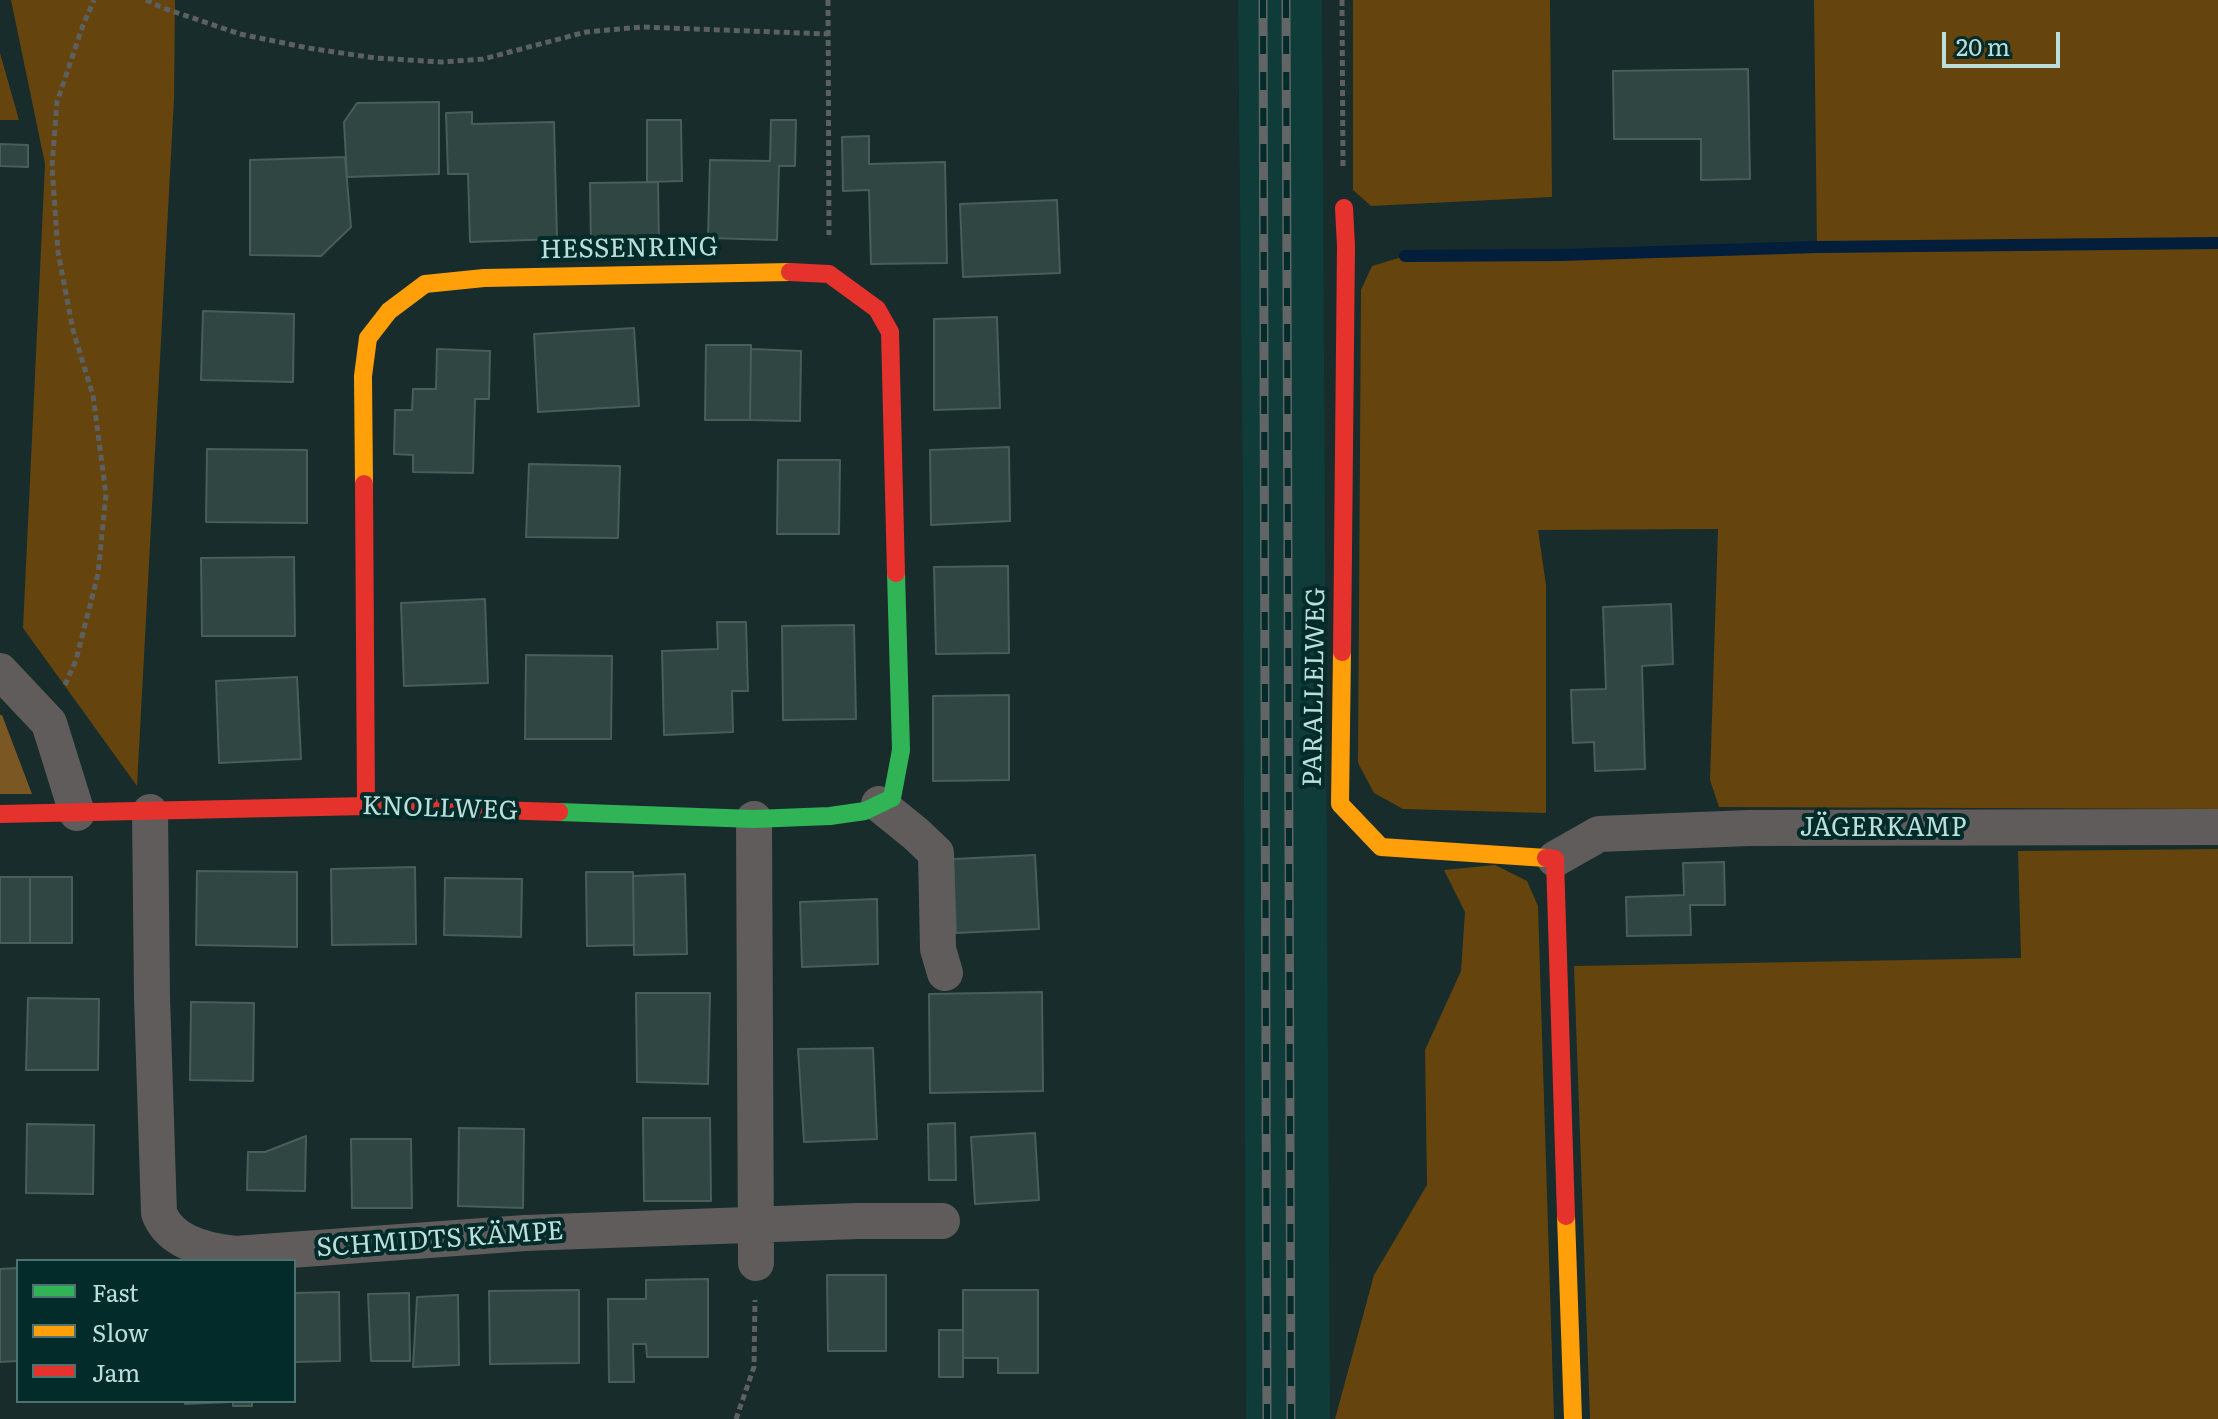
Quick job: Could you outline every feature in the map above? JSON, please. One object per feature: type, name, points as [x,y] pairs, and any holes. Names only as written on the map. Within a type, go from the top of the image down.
[{"type":"street","name":"PARALLELWEG","points":[[1344,208],[1340,804],[1381,847],[1555,859]]},
{"type":"street","name":"HESSENRING","points":[[366,806],[363,376],[368,338],[389,311],[425,284],[484,278],[779,271],[829,274]]},
{"type":"street","points":[[829,274],[877,309],[890,332],[901,750],[885,801],[936,853],[938,949],[945,973]]},
{"type":"street","points":[[0,671],[49,723],[77,813]]},
{"type":"street","name":"KNOLLWEG","points":[[0,814],[366,806],[754,819],[830,816],[865,811],[885,801]]},
{"type":"street","name":"SCHMIDTS KÄMPE","points":[[150,812],[159,1213],[169,1231],[185,1241],[235,1254],[525,1233],[858,1221],[942,1221]]},
{"type":"street","points":[[754,819],[756,1263]]},
{"type":"street","name":"JÄGERKAMP","points":[[1555,859],[1599,834],[1749,828],[2218,827]]},
{"type":"street","points":[[1555,859],[1573,1419]]},
{"type":"path","points":[[49,723],[76,660],[98,574],[106,494],[93,396],[73,330],[58,252],[52,166],[57,102],[94,0]]},
{"type":"path","points":[[146,0],[240,34],[375,58],[442,62],[483,59],[586,32],[642,27],[828,34]]},
{"type":"path","points":[[828,0],[829,274]]},
{"type":"path","points":[[1342,0],[1344,208]]},
{"type":"path","points":[[736,1419],[754,1367],[756,1263]]},
{"type":"shaded area","points":[[11,0],[175,0],[174,99],[137,786],[23,628],[45,164]]},
{"type":"shaded area","points":[[1238,0],[1322,0],[1330,1419],[1246,1419]]},
{"type":"shaded area","points":[[1353,0],[1550,0],[1552,197],[1371,206],[1353,190]]},
{"type":"shaded area","points":[[1814,0],[2218,0],[2218,809],[1719,807],[1710,780],[1718,529],[1538,530],[1546,585],[1546,813],[1403,809],[1374,793],[1358,763],[1361,290],[1372,266],[1405,256],[1817,247]]},
{"type":"shaded area","points":[[0,53],[19,120],[0,120]]},
{"type":"shaded area","points":[[2,715],[32,794],[0,794]]},
{"type":"shaded area","points":[[2218,849],[2218,1419],[1590,1419],[1574,966],[2021,958],[2018,851]]},
{"type":"shaded area","points":[[1495,865],[1527,881],[1538,906],[1554,1419],[1335,1419],[1374,1275],[1427,1185],[1425,1050],[1461,971],[1465,912],[1444,870]]},
{"type":"building","points":[[1748,69],[1750,179],[1701,180],[1701,139],[1614,139],[1613,71]]},
{"type":"building","points":[[439,102],[439,174],[347,177],[344,122],[357,103]]},
{"type":"building","points":[[472,112],[472,124],[554,122],[557,239],[470,242],[468,174],[448,174],[446,113]]},
{"type":"building","points":[[647,120],[681,120],[682,181],[647,182]]},
{"type":"building","points":[[771,120],[796,120],[795,166],[779,166],[777,240],[708,238],[710,160],[770,161]]},
{"type":"building","points":[[869,136],[869,164],[945,162],[947,263],[871,264],[869,190],[843,191],[842,137]]},
{"type":"building","points":[[0,144],[28,145],[28,167],[0,166]]},
{"type":"building","points":[[345,157],[351,227],[321,256],[250,255],[250,160]]},
{"type":"building","points":[[658,182],[659,247],[591,248],[590,183]]},
{"type":"building","points":[[1057,200],[1060,273],[963,277],[960,204]]},
{"type":"building","points":[[203,311],[294,314],[293,382],[201,380]]},
{"type":"building","points":[[997,317],[1000,408],[934,410],[934,319]]},
{"type":"building","points":[[634,328],[639,406],[538,412],[534,334]]},
{"type":"building","points":[[706,345],[751,345],[750,420],[705,420]]},
{"type":"building","points":[[437,349],[490,351],[489,399],[475,399],[473,473],[413,472],[413,455],[394,454],[395,410],[412,410],[413,389],[436,389]]},
{"type":"building","points":[[751,349],[801,351],[800,421],[750,420]]},
{"type":"building","points":[[1009,447],[1010,521],[931,525],[930,450]]},
{"type":"building","points":[[207,449],[307,450],[307,523],[206,522]]},
{"type":"building","points":[[778,460],[840,460],[839,534],[777,534]]},
{"type":"building","points":[[529,464],[620,466],[618,538],[526,537]]},
{"type":"building","points":[[294,557],[295,636],[202,636],[201,558]]},
{"type":"building","points":[[1008,566],[1009,653],[936,654],[934,567]]},
{"type":"building","points":[[485,599],[488,683],[404,686],[401,603]]},
{"type":"building","points":[[1671,604],[1673,664],[1642,666],[1645,769],[1595,771],[1594,742],[1573,743],[1571,690],[1606,689],[1603,607]]},
{"type":"building","points":[[717,622],[746,622],[748,691],[732,691],[733,732],[664,735],[662,651],[718,649]]},
{"type":"building","points":[[854,625],[856,719],[783,720],[782,626]]},
{"type":"building","points":[[526,655],[612,656],[611,739],[525,739]]},
{"type":"building","points":[[297,677],[301,759],[219,763],[216,681]]},
{"type":"building","points":[[1009,695],[1009,780],[933,781],[933,696]]},
{"type":"building","points":[[1035,855],[1039,929],[956,933],[953,859]]},
{"type":"building","points":[[1724,862],[1725,905],[1690,905],[1691,935],[1627,936],[1626,897],[1684,895],[1683,863]]},
{"type":"building","points":[[415,867],[416,944],[332,945],[331,869]]},
{"type":"building","points":[[197,871],[297,872],[297,947],[196,945]]},
{"type":"building","points":[[586,872],[633,872],[634,945],[587,946]]},
{"type":"building","points":[[685,874],[687,954],[634,955],[633,876]]},
{"type":"building","points":[[0,877],[30,877],[30,943],[0,943]]},
{"type":"building","points":[[30,877],[72,877],[72,943],[30,943]]},
{"type":"building","points":[[445,878],[522,879],[521,937],[444,935]]},
{"type":"building","points":[[877,899],[878,964],[802,967],[800,902]]},
{"type":"building","points":[[1042,992],[1043,1091],[930,1093],[929,994]]},
{"type":"building","points":[[636,993],[710,993],[708,1084],[637,1082]]},
{"type":"building","points":[[28,998],[99,999],[98,1070],[26,1070]]},
{"type":"building","points":[[191,1002],[254,1003],[253,1081],[190,1080]]},
{"type":"building","points":[[873,1048],[877,1139],[804,1142],[798,1049]]},
{"type":"building","points":[[643,1118],[710,1118],[711,1201],[644,1201]]},
{"type":"building","points":[[955,1123],[956,1180],[929,1180],[928,1124]]},
{"type":"building","points":[[27,1124],[94,1125],[93,1194],[26,1193]]},
{"type":"building","points":[[459,1128],[524,1129],[523,1208],[458,1206]]},
{"type":"building","points":[[1035,1133],[1039,1200],[975,1204],[971,1137]]},
{"type":"building","points":[[306,1136],[305,1191],[247,1190],[248,1152],[265,1152]]},
{"type":"building","points":[[351,1139],[411,1139],[412,1208],[352,1208]]},
{"type":"building","points":[[16,1268],[16,1361],[0,1362],[0,1269]]},
{"type":"building","points":[[827,1275],[886,1275],[886,1351],[828,1351]]},
{"type":"building","points":[[708,1279],[708,1357],[647,1357],[646,1344],[633,1344],[634,1382],[609,1382],[608,1299],[646,1299],[646,1280]]},
{"type":"building","points":[[579,1290],[579,1363],[490,1364],[489,1291]]},
{"type":"building","points":[[963,1290],[1038,1290],[1038,1373],[998,1373],[998,1358],[963,1358]]},
{"type":"building","points":[[339,1292],[340,1361],[296,1362],[296,1293]]},
{"type":"building","points":[[409,1293],[410,1361],[371,1361],[368,1294]]},
{"type":"building","points":[[458,1295],[459,1365],[413,1367],[417,1297]]},
{"type":"building","points":[[939,1330],[963,1330],[963,1377],[939,1377]]},
{"type":"building","points":[[233,1403],[252,1403],[252,1406],[233,1406]]},
{"type":"waterway","points":[[1405,256],[1817,247],[2218,243]]},
{"type":"railway","points":[[1263,0],[1267,1419]]},
{"type":"railway","points":[[1286,0],[1291,1419]]},
{"type":"traffic: fast","points":[[559,812],[754,819],[830,816],[865,811],[892,798],[901,750],[896,573]]},
{"type":"traffic: slow","points":[[364,484],[363,376],[368,338],[389,311],[425,284],[484,278],[790,272]]},
{"type":"traffic: slow","points":[[1342,652],[1340,804],[1381,847],[1546,858]]},
{"type":"traffic: slow","points":[[1566,1216],[1573,1419]]},
{"type":"traffic: jam","points":[[1342,652],[1344,208]]},
{"type":"traffic: jam","points":[[790,272],[829,274],[877,309],[890,332],[896,573]]},
{"type":"traffic: jam","points":[[364,484],[366,806]]},
{"type":"traffic: jam","points":[[0,814],[366,806],[559,812]]},
{"type":"traffic: jam","points":[[1546,858],[1555,859],[1566,1216]]}]
